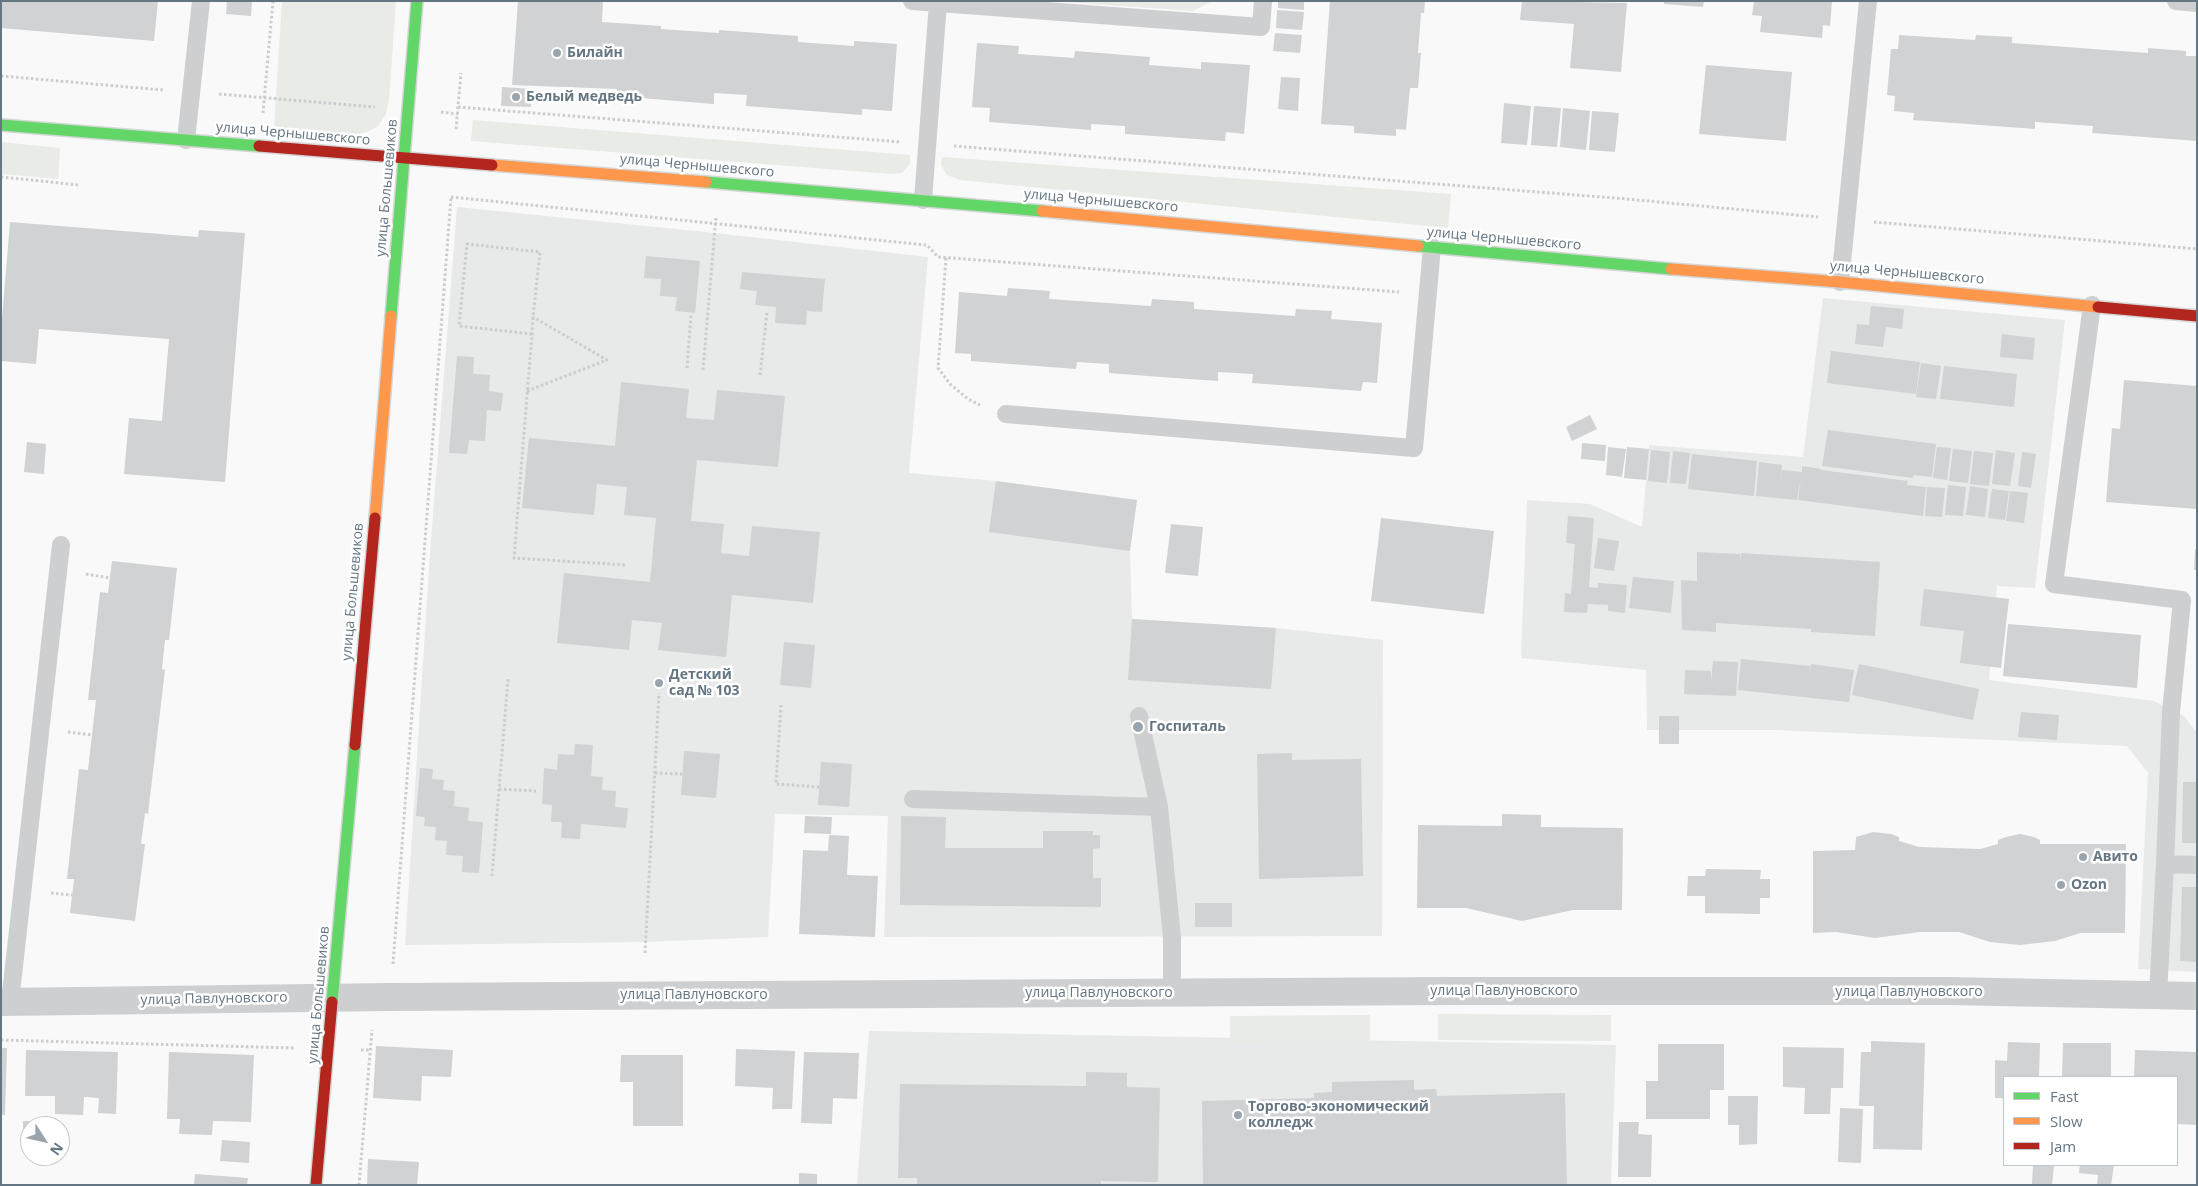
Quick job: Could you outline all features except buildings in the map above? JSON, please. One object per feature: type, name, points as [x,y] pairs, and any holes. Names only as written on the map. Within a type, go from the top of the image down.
[{"type":"street","name":"улица Большевиков","points":[[316,1185],[417,1]]},
{"type":"street","name":"улица Чернышевского","points":[[1,124],[924,200],[2197,316]]},
{"type":"street","name":"улица Павлуновского","points":[[6,1002],[333,997],[1172,992],[1920,991],[2197,996]]},
{"type":"lane","points":[[186,140],[201,1]]},
{"type":"lane","points":[[912,1],[1261,27],[1263,1]]},
{"type":"lane","points":[[1840,282],[1868,1]]},
{"type":"lane","points":[[2176,1],[2197,3]]},
{"type":"lane","points":[[924,200],[938,3]]},
{"type":"lane","points":[[1006,414],[1414,448],[1432,247]]},
{"type":"lane","points":[[2092,305],[2054,584],[2182,600],[2171,712],[2158,995]]},
{"type":"lane","points":[[6,1002],[61,545]]},
{"type":"lane","points":[[1139,716],[1158,807],[1172,938],[1172,992]]},
{"type":"lane","points":[[913,799],[1158,807]]},
{"type":"lane","points":[[2165,864],[2197,865]]},
{"type":"path","points":[[260,146],[273,1]]},
{"type":"path","points":[[359,1185],[370,1050],[382,997],[461,73]]},
{"type":"path","points":[[1,76],[458,114]]},
{"type":"path","points":[[458,107],[1627,199],[1846,220],[2197,249]]},
{"type":"path","points":[[1,177],[80,185]]},
{"type":"path","points":[[703,370],[718,183]]},
{"type":"path","points":[[451,197],[927,245],[938,257],[946,258],[1427,294]]},
{"type":"path","points":[[532,334],[459,326],[467,244],[540,252],[514,558],[626,565]]},
{"type":"path","points":[[946,258],[938,368],[950,384],[968,399],[989,410],[1006,414]]},
{"type":"path","points":[[760,375],[767,312]]},
{"type":"path","points":[[686,368],[691,316]]},
{"type":"path","points":[[527,391],[607,360],[533,317]]},
{"type":"path","points":[[492,876],[508,679]]},
{"type":"path","points":[[645,954],[659,693]]},
{"type":"path","points":[[781,705],[776,784],[819,787]]},
{"type":"path","points":[[654,773],[682,774]]},
{"type":"path","points":[[499,789],[536,791]]},
{"type":"path","points":[[1,1040],[370,1050]]},
{"type":"shaded area","points":[[282,1],[396,1],[389,100],[386,114],[378,126],[367,132],[354,135],[274,128]]},
{"type":"shaded area","points":[[1050,1],[1213,1],[1193,11]]},
{"type":"shaded area","points":[[473,120],[910,155],[910,163],[902,173],[891,174],[471,141]]},
{"type":"shaded area","points":[[1,142],[60,148],[58,179],[1,174]]},
{"type":"shaded area","points":[[942,157],[1451,194],[1448,228],[960,180],[947,175],[941,165]]},
{"type":"shaded area","name":"Детский сад № 103","points":[[457,207],[928,257],[909,473],[996,481],[1137,500],[1130,551],[1132,619],[1276,628],[1383,640],[1382,936],[884,937],[888,816],[775,814],[768,937],[646,942],[405,945],[430,553]]},
{"type":"shaded area","points":[[1823,298],[2065,320],[2035,588],[1997,586],[1989,680],[2154,701],[2184,716],[2197,733],[2197,972],[2138,969],[2148,773],[2127,746],[1776,730],[1647,730],[1646,670],[1521,658],[1527,500],[1590,504],[1642,527],[1649,445],[1803,457]]},
{"type":"shaded area","points":[[1438,1014],[1611,1015],[1611,1041],[1438,1040]]},
{"type":"shaded area","points":[[1370,1015],[1370,1041],[1230,1042],[1230,1016]]},
{"type":"shaded area","name":"Торгово-экономический колледж","points":[[869,1031],[1616,1045],[1611,1185],[857,1185]]},
{"type":"traffic: fast","points":[[391,316],[417,1]]},
{"type":"traffic: fast","points":[[1,125],[259,146]]},
{"type":"traffic: fast","points":[[706,182],[1042,211]]},
{"type":"traffic: fast","points":[[1418,246],[1671,269]]},
{"type":"traffic: fast","points":[[332,1002],[355,745]]},
{"type":"traffic: slow","points":[[492,165],[706,182]]},
{"type":"traffic: slow","points":[[1042,211],[1418,246]]},
{"type":"traffic: slow","points":[[1671,269],[1840,282],[2098,307]]},
{"type":"traffic: slow","points":[[375,518],[391,316]]},
{"type":"traffic: jam","points":[[259,146],[492,165]]},
{"type":"traffic: jam","points":[[2098,307],[2197,316]]},
{"type":"traffic: jam","points":[[355,745],[375,518]]},
{"type":"traffic: jam","points":[[316,1185],[332,1002]]},
{"type":"place","name":"Билайн","points":[[557,53]]},
{"type":"place","name":"Белый медведь","points":[[516,97]]},
{"type":"place","name":"Детский сад № 103","points":[[659,683]]},
{"type":"place","name":"Госпиталь","points":[[1138,727]]},
{"type":"place","name":"Авито","points":[[2083,857]]},
{"type":"place","name":"Ozon","points":[[2061,885]]},
{"type":"place","name":"Торгово-экономический колледж","points":[[1238,1115]]}]
